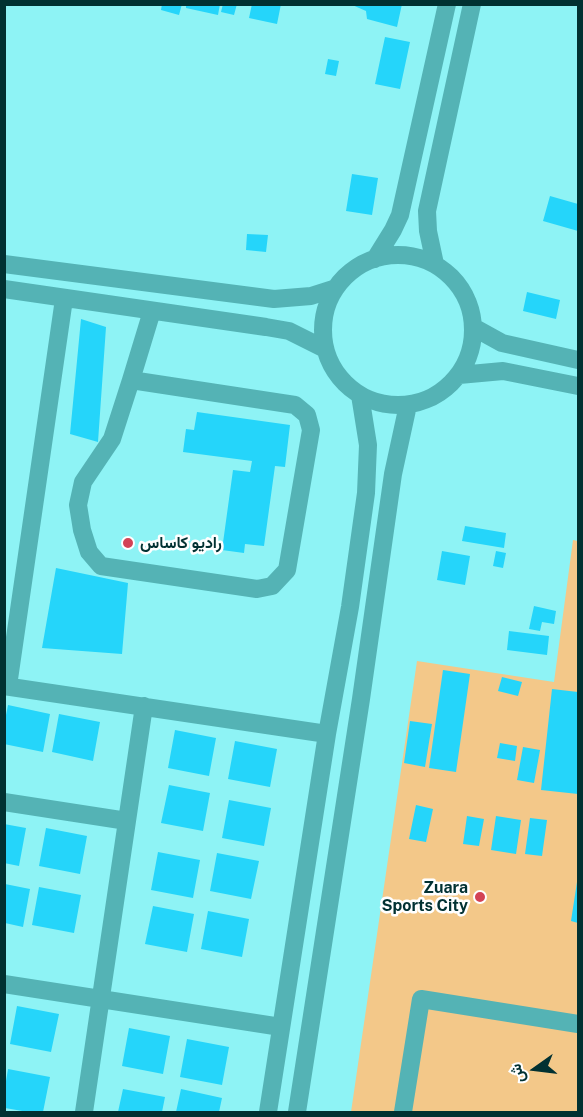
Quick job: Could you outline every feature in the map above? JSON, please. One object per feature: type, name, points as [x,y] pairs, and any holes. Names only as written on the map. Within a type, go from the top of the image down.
[{"type":"street","points":[[375,259],[400,215],[447,4]]},
{"type":"street","points":[[435,264],[428,231],[427,211],[472,4]]},
{"type":"street","points":[[405,255],[435,264],[454,280],[468,302],[473,327],[472,344],[459,375],[444,390],[427,400],[408,405],[375,402],[360,395],[338,375],[325,349],[323,328],[327,307],[336,288],[353,270],[375,259],[405,255]]},
{"type":"street","points":[[4,264],[274,299],[311,296],[336,288]]},
{"type":"street","points":[[4,289],[289,331],[325,349]]},
{"type":"street","points":[[64,299],[6,686],[327,734]]},
{"type":"street","points":[[130,380],[295,405],[307,415],[311,430],[287,570],[272,586],[257,588],[101,566],[89,552],[82,530],[78,505],[83,482],[112,440],[130,380],[152,311]]},
{"type":"street","points":[[473,327],[502,343],[579,360]]},
{"type":"street","points":[[459,375],[503,371],[579,386]]},
{"type":"street","points":[[268,1113],[327,734],[350,608],[366,493],[368,445],[360,395]]},
{"type":"street","points":[[297,1113],[362,699],[393,474],[408,405]]},
{"type":"street","points":[[84,1113],[144,706]]},
{"type":"street","points":[[4,802],[127,820]]},
{"type":"street","points":[[291,958],[320,962]]},
{"type":"street","points":[[4,984],[281,1027]]},
{"type":"street","points":[[403,1113],[421,999],[579,1024]]},
{"type":"shaded area","name":"Zuara Sports City","points":[[573,540],[578,541],[578,1112],[351,1112],[417,661],[554,682]]},
{"type":"building","points":[[162,4],[182,4],[179,15],[161,10]]},
{"type":"building","points":[[186,4],[220,4],[218,15],[186,8]]},
{"type":"building","points":[[223,4],[237,4],[234,15],[221,12]]},
{"type":"building","points":[[252,4],[281,4],[277,24],[249,18]]},
{"type":"building","points":[[350,4],[402,4],[397,27],[367,19],[366,11]]},
{"type":"building","points":[[385,37],[410,42],[400,89],[375,84]]},
{"type":"building","points":[[328,59],[339,61],[336,76],[325,74]]},
{"type":"building","points":[[352,174],[378,178],[372,215],[346,211]]},
{"type":"building","points":[[550,196],[578,204],[578,231],[543,221]]},
{"type":"building","points":[[247,234],[268,235],[266,252],[246,250]]},
{"type":"building","points":[[527,292],[560,300],[556,319],[523,311]]},
{"type":"building","points":[[81,319],[106,327],[98,442],[70,434]]},
{"type":"building","points":[[197,412],[290,425],[285,467],[275,466],[264,546],[245,544],[244,553],[222,550],[233,470],[250,472],[252,461],[183,452],[186,429],[194,430]]},
{"type":"building","points":[[465,526],[506,533],[504,548],[462,541]]},
{"type":"building","points":[[442,551],[470,556],[465,585],[437,580]]},
{"type":"building","points":[[496,551],[506,553],[503,568],[493,566]]},
{"type":"building","points":[[56,568],[128,583],[122,654],[42,648]]},
{"type":"building","points":[[534,606],[556,611],[554,624],[542,622],[540,631],[529,629]]},
{"type":"building","points":[[509,631],[549,636],[547,655],[507,650]]},
{"type":"building","points":[[443,670],[470,674],[456,772],[429,768]]},
{"type":"building","points":[[502,677],[522,682],[518,696],[498,691]]},
{"type":"building","points":[[552,689],[578,692],[578,794],[541,790]]},
{"type":"building","points":[[8,705],[50,714],[43,752],[4,744],[4,725]]},
{"type":"building","points":[[59,714],[100,722],[93,761],[52,752]]},
{"type":"building","points":[[410,721],[432,724],[425,767],[404,763]]},
{"type":"building","points":[[175,730],[216,738],[209,776],[168,768]]},
{"type":"building","points":[[235,741],[277,749],[270,787],[228,779]]},
{"type":"building","points":[[500,743],[517,746],[515,761],[497,758]]},
{"type":"building","points":[[523,747],[540,750],[534,783],[517,780]]},
{"type":"building","points":[[169,785],[210,793],[203,831],[161,823]]},
{"type":"building","points":[[229,800],[271,808],[264,846],[222,838]]},
{"type":"building","points":[[416,805],[433,809],[426,842],[409,839]]},
{"type":"building","points":[[467,816],[484,819],[479,846],[463,844]]},
{"type":"building","points":[[496,816],[521,820],[516,854],[491,850]]},
{"type":"building","points":[[530,818],[547,820],[542,856],[525,854]]},
{"type":"building","points":[[4,824],[26,828],[19,866],[4,863]]},
{"type":"building","points":[[46,828],[87,836],[80,874],[39,866]]},
{"type":"building","points":[[158,852],[200,860],[193,898],[151,890]]},
{"type":"building","points":[[217,853],[259,861],[251,899],[210,891]]},
{"type":"building","points":[[578,882],[578,923],[571,921]]},
{"type":"building","points":[[5,884],[30,889],[23,927],[5,923]]},
{"type":"building","points":[[39,887],[81,895],[74,933],[32,925]]},
{"type":"building","points":[[153,906],[194,914],[187,952],[145,944]]},
{"type":"building","points":[[208,911],[249,919],[242,957],[201,949]]},
{"type":"building","points":[[17,1006],[59,1014],[51,1052],[10,1044]]},
{"type":"building","points":[[129,1028],[170,1036],[163,1074],[122,1066]]},
{"type":"building","points":[[187,1039],[229,1047],[222,1085],[180,1077]]},
{"type":"building","points":[[8,1069],[50,1077],[43,1112],[5,1108]]},
{"type":"building","points":[[123,1089],[165,1097],[162,1112],[118,1112]]},
{"type":"building","points":[[181,1089],[222,1098],[219,1112],[176,1112]]},
{"type":"place","name":"راديو كاساس","points":[[128,543]]},
{"type":"place","name":"Zuara Sports City","points":[[480,897]]}]
